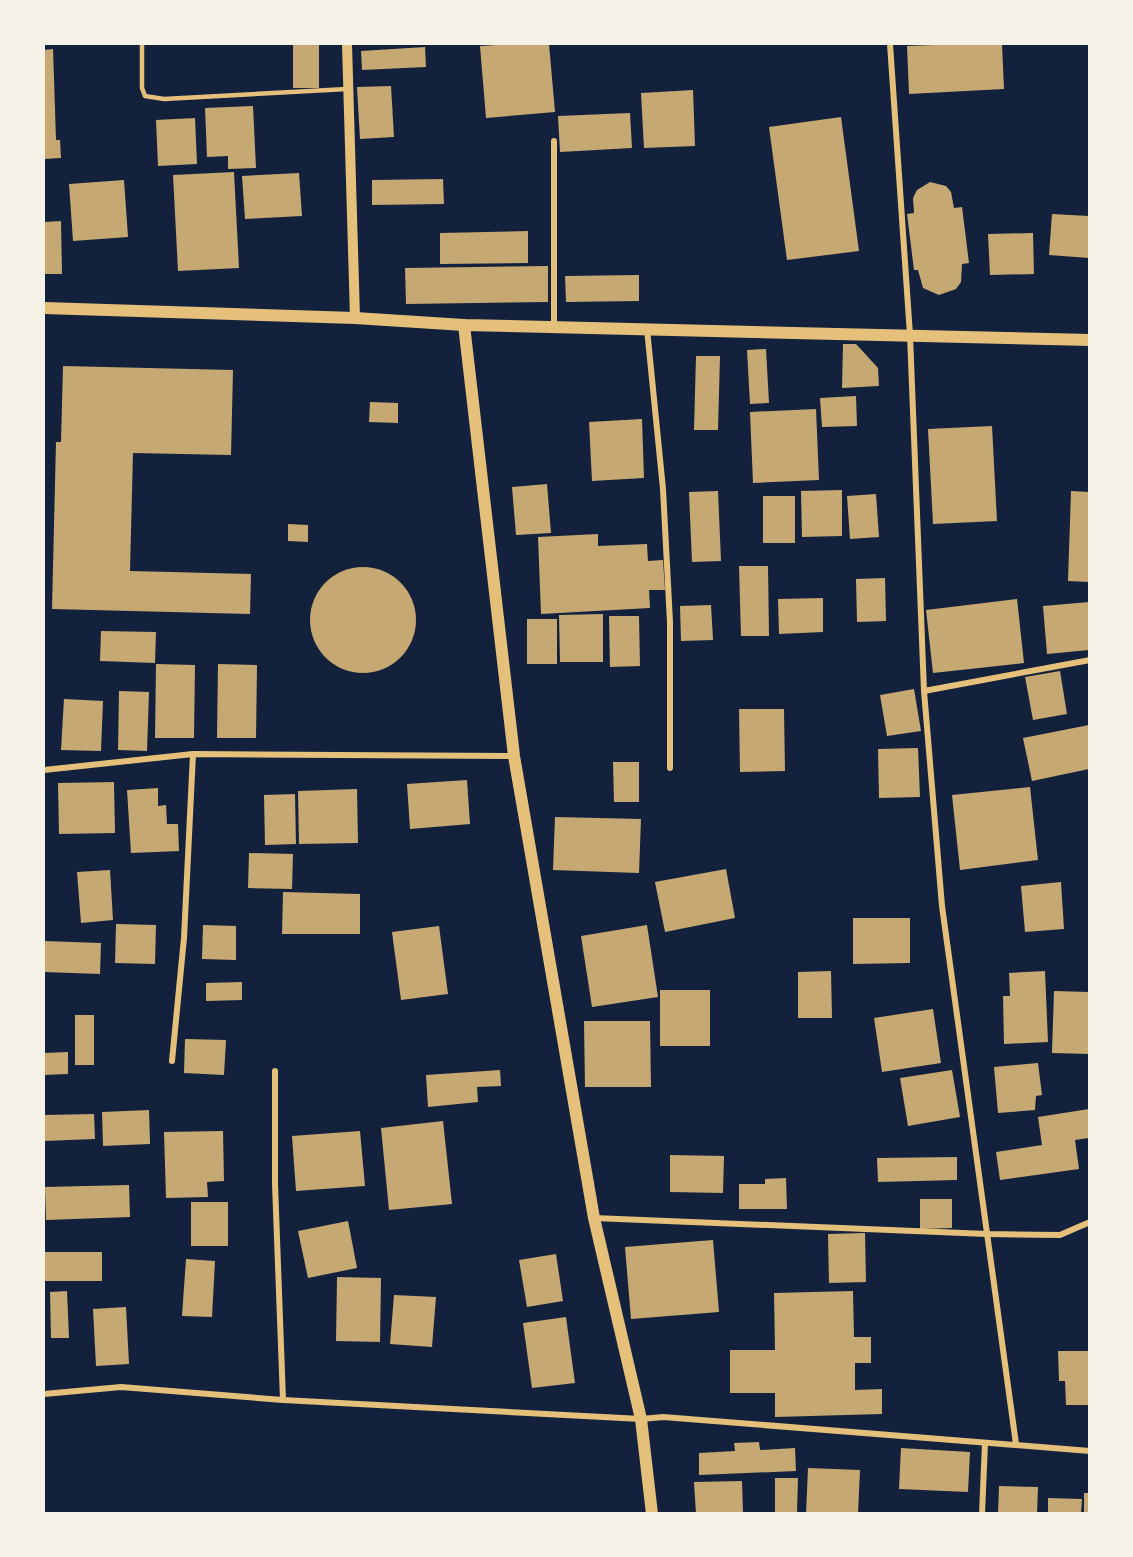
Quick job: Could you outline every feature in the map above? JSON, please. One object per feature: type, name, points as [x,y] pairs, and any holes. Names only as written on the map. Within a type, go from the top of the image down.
[{"type":"main road","points":[[44,308],[355,318],[464,325],[1089,340]]},
{"type":"main road","points":[[464,325],[514,756],[594,1218],[641,1419],[652,1514]]},
{"type":"street","points":[[348,44],[355,318]]},
{"type":"street","points":[[890,44],[910,336],[924,691],[942,906],[1016,1444]]},
{"type":"street","points":[[554,141],[554,327]]},
{"type":"street","points":[[647,328],[663,489],[670,622],[670,768]]},
{"type":"street","points":[[924,691],[1089,660]]},
{"type":"street","points":[[172,1061],[183,938],[194,754]]},
{"type":"street","points":[[44,770],[194,754],[514,756]]},
{"type":"street","points":[[275,1071],[275,1184],[283,1400]]},
{"type":"street","points":[[594,1218],[1060,1235],[1089,1222]]},
{"type":"street","points":[[44,1394],[121,1387],[283,1400],[641,1419],[663,1417],[1089,1451]]},
{"type":"street","points":[[982,1514],[986,1443]]},
{"type":"lane","points":[[142,44],[142,88],[146,96],[164,99],[349,89]]},
{"type":"building","points":[[293,44],[319,44],[319,88],[293,88]]},
{"type":"building","points":[[549,44],[555,112],[486,118],[480,46]]},
{"type":"building","points":[[1002,44],[1004,89],[909,94],[907,46]]},
{"type":"building","points":[[425,47],[426,67],[362,70],[361,51]]},
{"type":"building","points":[[53,49],[56,140],[60,140],[61,158],[44,159],[44,50]]},
{"type":"building","points":[[391,86],[394,137],[360,139],[357,87]]},
{"type":"building","points":[[693,90],[695,146],[644,148],[641,93]]},
{"type":"building","points":[[253,106],[256,168],[228,169],[228,156],[207,157],[205,108]]},
{"type":"building","points":[[630,113],[632,148],[560,152],[558,116]]},
{"type":"building","points":[[841,117],[859,251],[787,260],[769,127]]},
{"type":"building","points":[[195,118],[197,164],[158,166],[156,120]]},
{"type":"building","points":[[234,172],[239,268],[178,271],[173,175]]},
{"type":"building","points":[[299,173],[302,216],[245,219],[242,176]]},
{"type":"building","points":[[443,179],[444,204],[372,205],[372,180]]},
{"type":"building","points":[[124,180],[128,237],[73,241],[69,184]]},
{"type":"building","points":[[930,182],[946,186],[951,192],[954,208],[962,207],[969,263],[962,264],[961,282],[956,289],[939,295],[923,288],[918,270],[914,270],[907,214],[914,213],[913,198],[917,190]]},
{"type":"building","points":[[1052,214],[1089,216],[1089,258],[1049,255]]},
{"type":"building","points":[[61,221],[62,274],[44,274],[44,222]]},
{"type":"building","points":[[528,231],[528,263],[440,264],[440,233]]},
{"type":"building","points":[[1033,233],[1034,274],[990,275],[988,234]]},
{"type":"building","points":[[548,266],[548,302],[406,304],[405,268]]},
{"type":"building","points":[[639,275],[639,301],[566,302],[565,276]]},
{"type":"building","points":[[843,344],[856,344],[878,368],[879,386],[842,388]]},
{"type":"building","points":[[766,349],[769,403],[750,404],[747,350]]},
{"type":"building","points":[[696,356],[720,356],[718,430],[694,430]]},
{"type":"building","points":[[63,366],[233,370],[231,455],[133,453],[130,571],[251,574],[250,614],[52,609],[56,442],[61,442]]},
{"type":"building","points":[[856,396],[857,426],[822,427],[820,398]]},
{"type":"building","points":[[370,402],[398,403],[398,423],[369,422]]},
{"type":"building","points":[[816,409],[819,480],[753,483],[750,412]]},
{"type":"building","points":[[642,419],[644,478],[592,481],[589,422]]},
{"type":"building","points":[[992,426],[997,521],[933,524],[928,429]]},
{"type":"building","points":[[547,484],[551,533],[516,535],[512,487]]},
{"type":"building","points":[[842,490],[842,536],[802,537],[801,491]]},
{"type":"building","points":[[718,491],[721,561],[692,562],[689,492]]},
{"type":"building","points":[[1071,491],[1089,492],[1089,582],[1068,581]]},
{"type":"building","points":[[876,494],[879,537],[850,539],[847,496]]},
{"type":"building","points":[[763,496],[795,496],[795,543],[763,543]]},
{"type":"building","points":[[288,524],[308,525],[308,542],[288,541]]},
{"type":"building","points":[[598,534],[598,546],[647,544],[648,561],[663,560],[665,590],[649,590],[650,608],[541,614],[538,537]]},
{"type":"building","points":[[739,566],[768,566],[769,636],[741,636]]},
{"type":"building","points":[[363,567],[383,571],[400,583],[412,600],[416,620],[412,640],[400,657],[383,669],[363,673],[343,669],[326,657],[314,640],[310,620],[314,600],[326,583],[343,571]]},
{"type":"building","points":[[885,578],[886,621],[857,622],[856,579]]},
{"type":"building","points":[[823,598],[823,632],[779,634],[778,599]]},
{"type":"building","points":[[1017,599],[1024,663],[933,673],[926,610]]},
{"type":"building","points":[[1089,602],[1089,650],[1047,654],[1043,606]]},
{"type":"building","points":[[711,605],[713,640],[681,641],[680,606]]},
{"type":"building","points":[[603,614],[603,662],[560,662],[559,615]]},
{"type":"building","points":[[609,616],[639,616],[640,666],[610,667]]},
{"type":"building","points":[[527,619],[557,619],[557,664],[527,664]]},
{"type":"building","points":[[101,631],[156,632],[155,663],[100,661]]},
{"type":"building","points":[[156,664],[195,665],[194,738],[155,738]]},
{"type":"building","points":[[218,664],[257,665],[256,738],[217,738]]},
{"type":"building","points":[[1060,671],[1067,714],[1033,720],[1025,677]]},
{"type":"building","points":[[914,689],[921,731],[887,736],[880,695]]},
{"type":"building","points":[[119,691],[149,692],[147,751],[118,750]]},
{"type":"building","points":[[64,699],[103,701],[101,751],[61,750]]},
{"type":"building","points":[[739,709],[784,709],[785,771],[740,772]]},
{"type":"building","points":[[1089,725],[1089,769],[1032,781],[1023,738]]},
{"type":"building","points":[[918,748],[920,797],[879,798],[878,749]]},
{"type":"building","points":[[613,762],[639,762],[639,802],[614,802]]},
{"type":"building","points":[[467,780],[470,824],[410,829],[407,784]]},
{"type":"building","points":[[114,782],[115,833],[59,834],[58,783]]},
{"type":"building","points":[[1030,787],[1038,860],[960,870],[952,795]]},
{"type":"building","points":[[158,788],[158,806],[166,805],[167,824],[178,824],[179,851],[131,853],[127,790]]},
{"type":"building","points":[[357,789],[358,843],[299,844],[298,791]]},
{"type":"building","points":[[295,794],[296,844],[265,845],[264,795]]},
{"type":"building","points":[[555,817],[641,819],[639,873],[553,870]]},
{"type":"building","points":[[249,853],[293,854],[292,889],[248,888]]},
{"type":"building","points":[[726,869],[735,918],[665,932],[655,882]]},
{"type":"building","points":[[110,870],[113,920],[81,923],[77,872]]},
{"type":"building","points":[[1061,882],[1064,929],[1025,932],[1021,886]]},
{"type":"building","points":[[283,892],[360,894],[360,934],[282,934]]},
{"type":"building","points":[[853,918],[910,918],[910,963],[853,964]]},
{"type":"building","points":[[116,924],[156,925],[155,964],[115,963]]},
{"type":"building","points":[[203,925],[236,926],[236,960],[202,959]]},
{"type":"building","points":[[647,925],[658,997],[592,1007],[581,936]]},
{"type":"building","points":[[439,926],[448,994],[401,1000],[392,932]]},
{"type":"building","points":[[44,941],[101,943],[100,974],[44,972]]},
{"type":"building","points":[[831,971],[832,1018],[798,1018],[798,972]]},
{"type":"building","points":[[1045,971],[1048,1042],[1004,1044],[1003,996],[1010,996],[1009,973]]},
{"type":"building","points":[[242,982],[242,1000],[206,1001],[206,983]]},
{"type":"building","points":[[660,990],[710,990],[710,1046],[660,1046]]},
{"type":"building","points":[[1054,991],[1089,992],[1089,1054],[1052,1053]]},
{"type":"building","points":[[933,1009],[941,1063],[882,1072],[874,1018]]},
{"type":"building","points":[[75,1015],[94,1015],[94,1065],[75,1065]]},
{"type":"building","points":[[584,1021],[650,1021],[651,1087],[585,1087]]},
{"type":"building","points":[[185,1039],[226,1040],[224,1075],[184,1073]]},
{"type":"building","points":[[68,1052],[68,1074],[44,1075],[44,1053]]},
{"type":"building","points":[[1038,1063],[1042,1095],[1036,1096],[1035,1110],[998,1113],[994,1067]]},
{"type":"building","points":[[500,1070],[501,1086],[477,1087],[478,1102],[428,1107],[426,1075]]},
{"type":"building","points":[[952,1070],[960,1117],[908,1126],[900,1078]]},
{"type":"building","points":[[1089,1109],[1089,1138],[1075,1140],[1079,1169],[1000,1180],[996,1152],[1042,1145],[1038,1117]]},
{"type":"building","points":[[149,1110],[150,1144],[103,1146],[102,1112]]},
{"type":"building","points":[[94,1114],[95,1139],[44,1141],[44,1115]]},
{"type":"building","points":[[443,1121],[452,1204],[389,1210],[381,1128]]},
{"type":"building","points":[[223,1131],[224,1181],[207,1182],[208,1197],[166,1198],[164,1132]]},
{"type":"building","points":[[360,1131],[365,1186],[296,1191],[292,1136]]},
{"type":"building","points":[[670,1155],[724,1156],[723,1193],[670,1192]]},
{"type":"building","points":[[957,1157],[957,1180],[878,1182],[877,1158]]},
{"type":"building","points":[[786,1178],[787,1209],[739,1209],[739,1184],[765,1184],[765,1179]]},
{"type":"building","points":[[129,1185],[130,1217],[46,1220],[45,1187]]},
{"type":"building","points":[[920,1199],[952,1199],[952,1228],[920,1229]]},
{"type":"building","points":[[191,1202],[228,1202],[228,1246],[191,1246]]},
{"type":"building","points":[[348,1221],[357,1268],[308,1278],[298,1231]]},
{"type":"building","points":[[865,1233],[866,1282],[829,1283],[828,1234]]},
{"type":"building","points":[[713,1240],[719,1312],[631,1319],[625,1247]]},
{"type":"building","points":[[44,1252],[102,1252],[102,1281],[44,1281]]},
{"type":"building","points":[[556,1254],[563,1301],[527,1307],[519,1260]]},
{"type":"building","points":[[186,1259],[215,1261],[212,1317],[182,1316]]},
{"type":"building","points":[[337,1277],[381,1278],[380,1342],[336,1341]]},
{"type":"building","points":[[67,1291],[69,1338],[51,1338],[50,1292]]},
{"type":"building","points":[[853,1291],[854,1337],[871,1337],[871,1363],[855,1363],[855,1390],[882,1389],[882,1414],[775,1417],[775,1393],[730,1393],[730,1350],[775,1350],[774,1293]]},
{"type":"building","points":[[394,1295],[436,1297],[432,1347],[390,1344]]},
{"type":"building","points":[[126,1307],[129,1364],[96,1366],[93,1309]]},
{"type":"building","points":[[566,1317],[575,1383],[532,1388],[523,1323]]},
{"type":"building","points":[[1058,1351],[1089,1351],[1089,1405],[1066,1405],[1065,1381],[1059,1381]]},
{"type":"building","points":[[759,1442],[760,1450],[795,1448],[796,1471],[699,1475],[699,1453],[735,1451],[734,1443]]},
{"type":"building","points":[[901,1448],[970,1452],[968,1492],[899,1489]]},
{"type":"building","points":[[808,1468],[860,1470],[858,1514],[806,1514]]},
{"type":"building","points":[[775,1478],[798,1478],[797,1514],[775,1514]]},
{"type":"building","points":[[742,1481],[743,1514],[696,1514],[694,1482]]},
{"type":"building","points":[[999,1486],[1038,1487],[1037,1514],[998,1514]]},
{"type":"building","points":[[1084,1493],[1089,1493],[1089,1514],[1084,1514]]},
{"type":"building","points":[[1048,1498],[1082,1499],[1081,1514],[1048,1514]]}]
